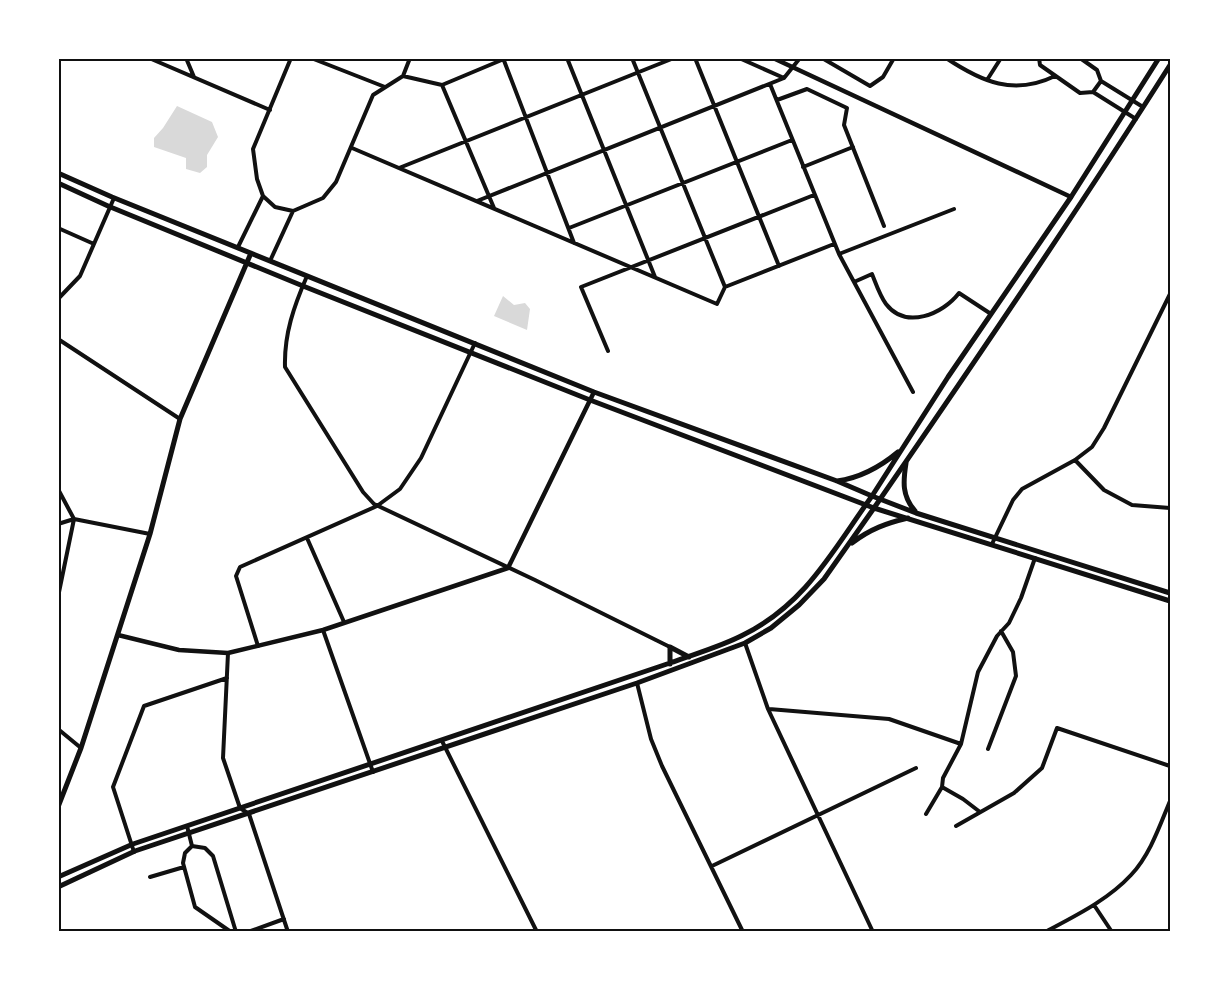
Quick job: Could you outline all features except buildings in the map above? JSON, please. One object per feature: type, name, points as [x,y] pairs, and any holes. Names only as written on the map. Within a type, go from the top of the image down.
[{"type":"main road","points":[[188,830],[240,808],[670,663],[742,636],[767,621],[794,599],[819,573],[1071,197],[1159,58]]},
{"type":"main road","points":[[58,877],[133,848],[188,830],[249,814],[637,683],[745,643],[771,628],[799,605],[824,579],[848,546],[1103,172],[1170,65]]},
{"type":"main road","points":[[58,173],[114,198],[594,392],[837,481],[1035,558],[1170,601]]},
{"type":"main road","points":[[58,183],[247,264],[590,400],[874,508],[1170,593]]},
{"type":"main road","points":[[58,807],[81,748],[150,534],[180,419],[251,253]]},
{"type":"main road","points":[[837,481],[849,480],[865,474],[887,461],[903,447]]},
{"type":"main road","points":[[906,463],[903,488],[909,504],[916,513]]},
{"type":"main road","points":[[848,546],[879,526],[910,518]]},
{"type":"main road","points":[[671,671],[670,647],[695,662]]},
{"type":"main road","points":[[58,887],[133,848]]},
{"type":"street","points":[[149,58],[270,110]]},
{"type":"street","points":[[186,58],[194,77]]},
{"type":"street","points":[[291,58],[253,149],[257,179],[263,196],[275,207],[292,211],[323,198],[336,182],[374,95],[403,76],[410,58]]},
{"type":"street","points":[[311,58],[385,87]]},
{"type":"street","points":[[567,58],[655,277]]},
{"type":"street","points":[[632,58],[725,287]]},
{"type":"street","points":[[399,168],[674,58]]},
{"type":"street","points":[[695,58],[779,266]]},
{"type":"street","points":[[740,58],[784,78]]},
{"type":"street","points":[[773,58],[792,69],[1071,197]]},
{"type":"street","points":[[477,201],[784,78],[800,58]]},
{"type":"street","points":[[822,58],[870,86],[883,77],[894,58]]},
{"type":"street","points":[[946,58],[987,80],[1015,87],[1043,82],[1055,76]]},
{"type":"street","points":[[987,80],[1001,58]]},
{"type":"street","points":[[1039,58],[1040,65],[1080,93],[1093,92],[1136,119]]},
{"type":"street","points":[[1080,58],[1097,70],[1101,81],[1144,107]]},
{"type":"street","points":[[403,76],[442,85],[504,59],[574,243]]},
{"type":"street","points":[[1093,92],[1101,81]]},
{"type":"street","points":[[770,84],[839,255],[913,392]]},
{"type":"street","points":[[442,85],[494,209]]},
{"type":"street","points":[[777,100],[807,89],[848,108],[844,125],[884,226]]},
{"type":"street","points":[[568,228],[792,140]]},
{"type":"street","points":[[803,167],[853,147]]},
{"type":"street","points":[[352,148],[717,304],[725,287],[834,244]]},
{"type":"street","points":[[608,351],[581,287],[814,195]]},
{"type":"street","points":[[238,247],[263,196]]},
{"type":"street","points":[[58,299],[80,276],[114,198]]},
{"type":"street","points":[[839,255],[954,209]]},
{"type":"street","points":[[270,261],[292,211]]},
{"type":"street","points":[[58,228],[94,244]]},
{"type":"street","points":[[854,282],[872,274],[887,305],[900,314],[922,318],[937,313],[953,302],[959,293],[991,314]]},
{"type":"street","points":[[308,276],[290,319],[285,366],[363,492],[377,506],[535,580],[670,647]]},
{"type":"street","points":[[993,541],[1013,500],[1022,489],[1075,460],[1092,447],[1104,428],[1170,294]]},
{"type":"street","points":[[58,339],[180,419]]},
{"type":"street","points":[[258,647],[237,576],[240,567],[377,506],[400,489],[421,458],[475,343]]},
{"type":"street","points":[[118,635],[179,650],[228,653],[323,630],[508,568],[594,392]]},
{"type":"street","points":[[1075,460],[1104,490],[1132,505],[1170,508]]},
{"type":"street","points":[[58,489],[74,519],[58,597]]},
{"type":"street","points":[[58,524],[74,519],[150,534]]},
{"type":"street","points":[[307,538],[344,622]]},
{"type":"street","points":[[926,814],[942,787],[943,778],[961,744],[978,672],[1001,632],[1009,623],[1021,598],[1035,558]]},
{"type":"street","points":[[323,630],[373,772]]},
{"type":"street","points":[[988,749],[1016,676],[1013,652],[1001,632]]},
{"type":"street","points":[[745,643],[768,709],[873,932]]},
{"type":"street","points":[[228,653],[224,758],[240,808],[249,814],[288,932]]},
{"type":"street","points":[[133,848],[113,787],[144,706],[227,678]]},
{"type":"street","points":[[637,683],[651,739],[662,766],[743,932]]},
{"type":"street","points":[[768,709],[889,719],[961,744]]},
{"type":"street","points":[[956,826],[1014,794],[1042,768],[1057,728],[1170,766]]},
{"type":"street","points":[[58,729],[81,748]]},
{"type":"street","points":[[442,741],[537,932]]},
{"type":"street","points":[[712,866],[915,768]]},
{"type":"street","points":[[942,787],[981,812]]},
{"type":"street","points":[[1045,932],[1094,905],[1131,875],[1144,857],[1170,801]]},
{"type":"street","points":[[188,830],[192,846]]},
{"type":"street","points":[[192,846],[185,853],[183,862],[195,908],[233,932]]},
{"type":"street","points":[[192,846],[205,848],[213,856],[233,932]]},
{"type":"street","points":[[150,878],[184,867]]},
{"type":"street","points":[[1094,905],[1112,932]]},
{"type":"street","points":[[248,932],[284,919]]},
{"type":"shaded area","points":[[177,106],[212,122],[218,137],[207,155],[207,167],[200,173],[186,169],[186,158],[154,147],[154,138]]},
{"type":"shaded area","points":[[503,296],[514,305],[525,303],[530,309],[527,330],[494,316]]}]
